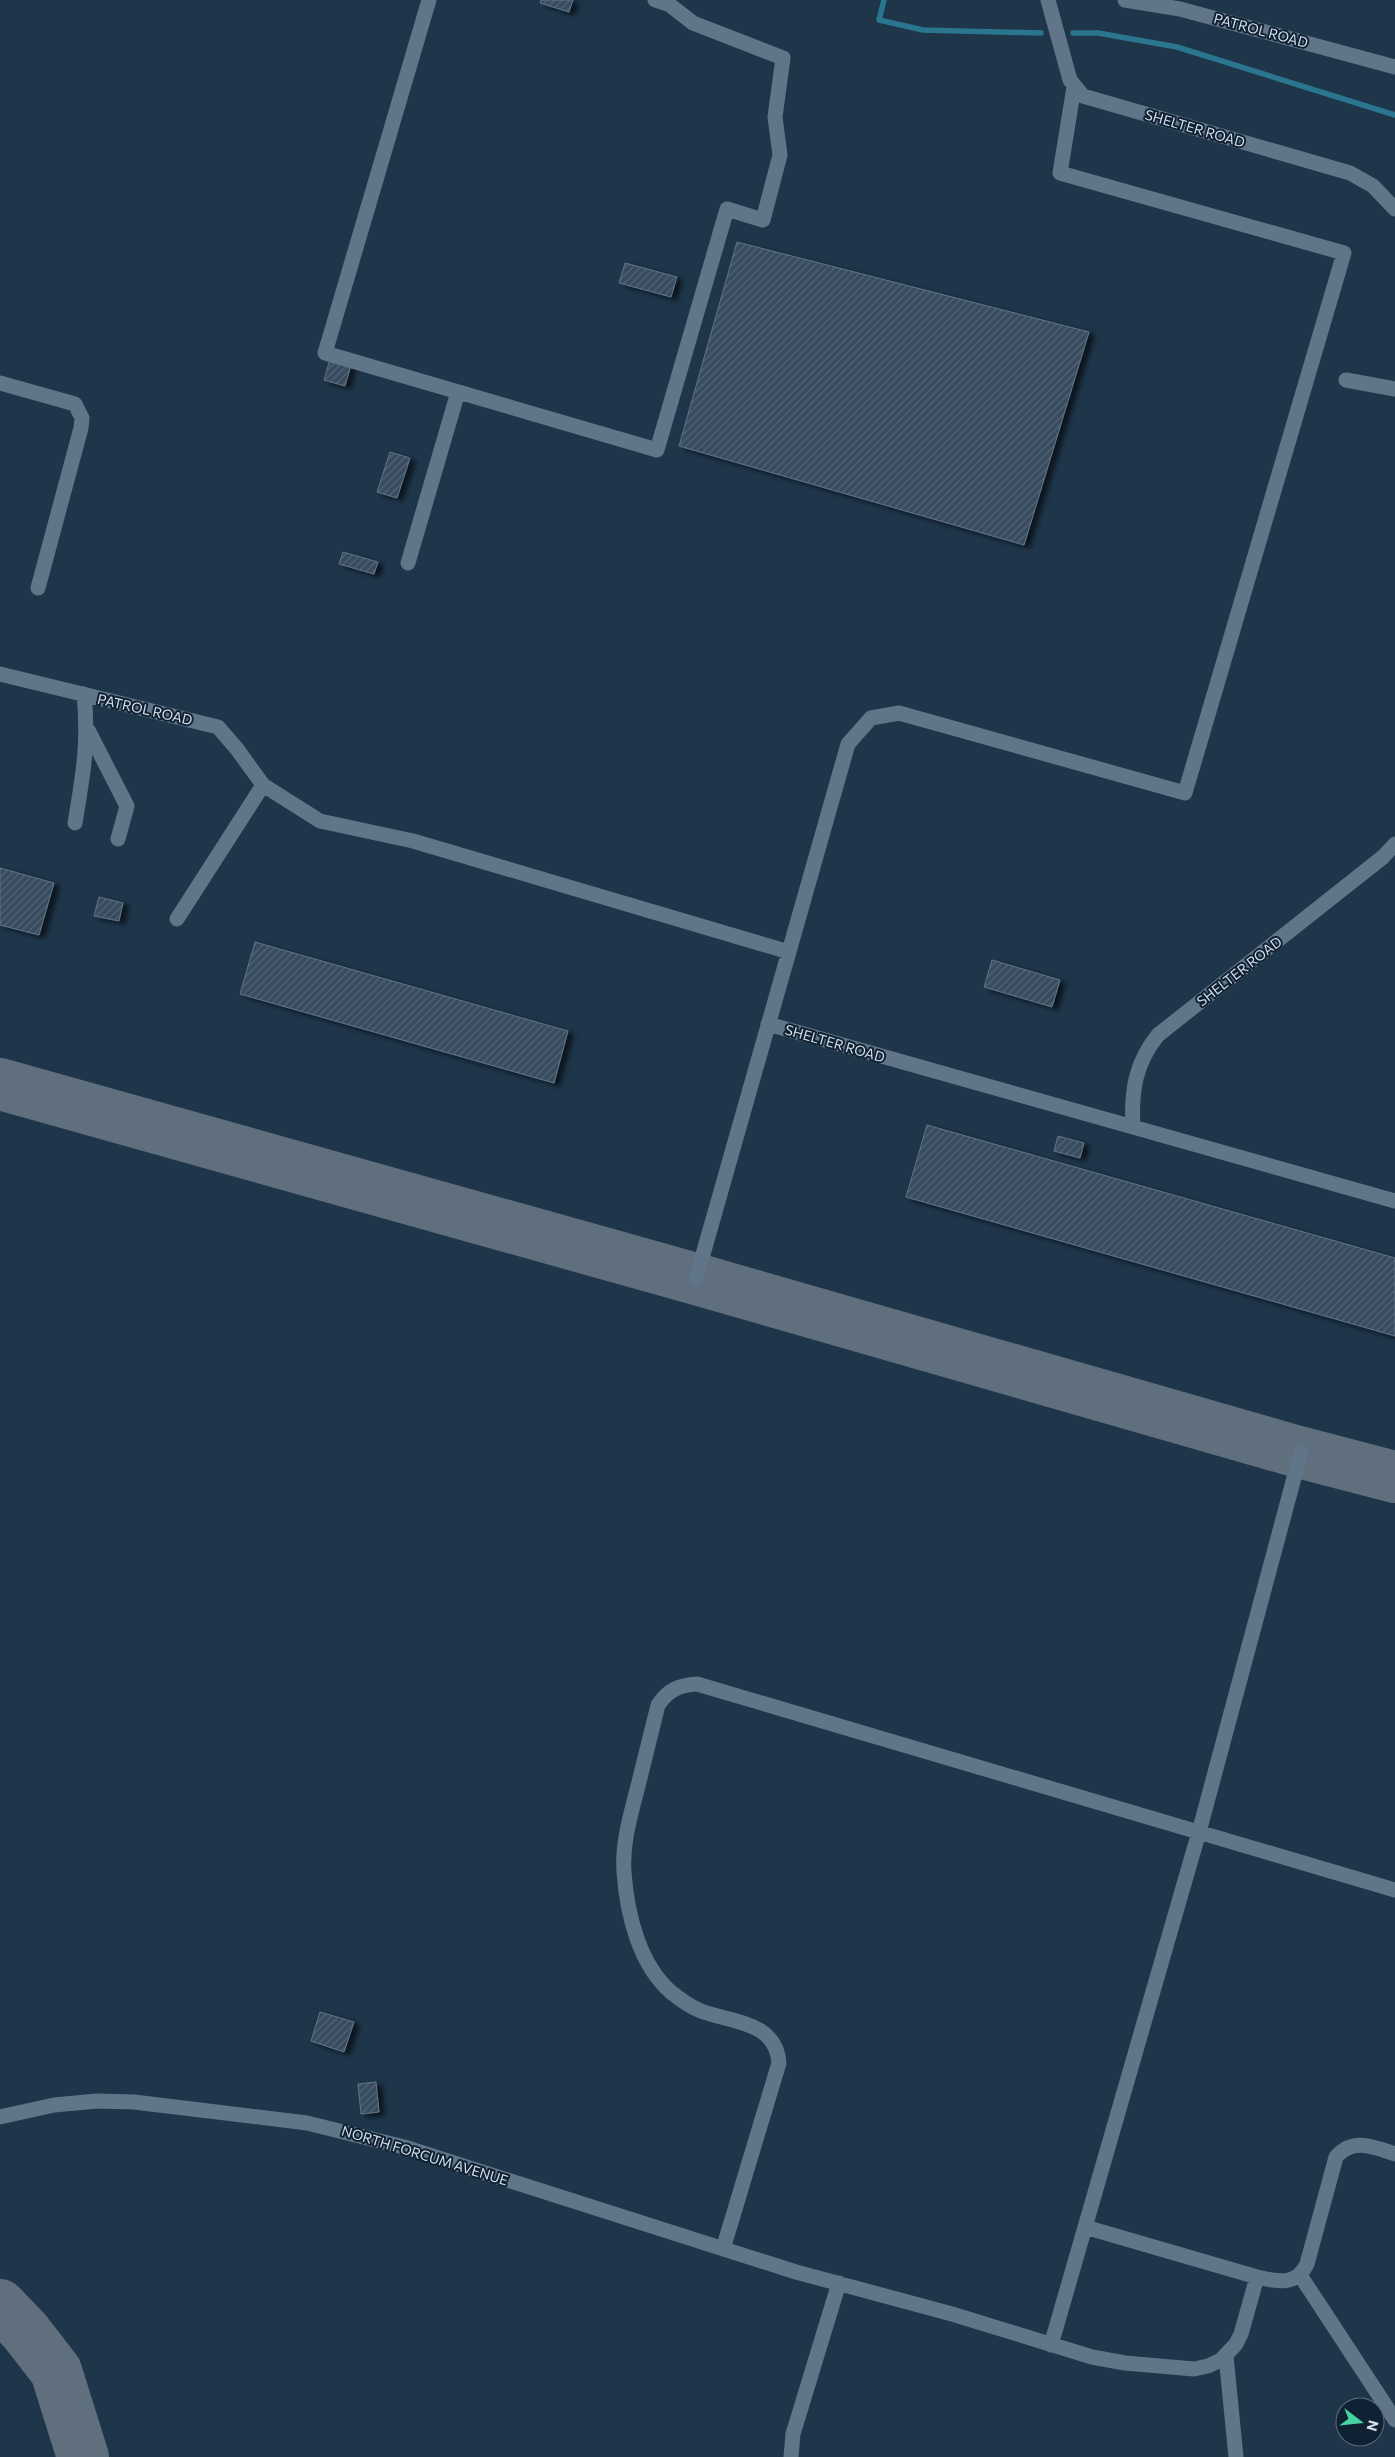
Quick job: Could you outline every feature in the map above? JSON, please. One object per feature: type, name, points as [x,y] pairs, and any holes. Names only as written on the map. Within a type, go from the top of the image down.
[{"type":"street","points":[[429,0],[325,353],[656,450],[727,210],[764,220],[780,155],[776,116],[783,58],[693,23],[670,5],[655,0]]},
{"type":"street","points":[[696,1279],[848,744],[871,718],[900,713],[1185,793],[1344,253],[1060,173],[1074,87],[1048,0]]},
{"type":"street","name":"PATROL ROAD","points":[[1125,0],[1180,9],[1395,67]]},
{"type":"street","name":"SHELTER ROAD","points":[[1074,87],[1083,96],[1091,99],[1350,172],[1373,186],[1395,209]]},
{"type":"street","points":[[1346,380],[1395,389]]},
{"type":"street","points":[[0,383],[75,404],[82,418],[82,428],[38,588]]},
{"type":"street","points":[[408,563],[458,392]]},
{"type":"street","name":"PATROL ROAD","points":[[0,674],[218,727],[263,785]]},
{"type":"street","points":[[75,823],[86,757],[87,728],[84,694]]},
{"type":"street","points":[[87,728],[127,806],[118,839]]},
{"type":"street","points":[[176,919],[263,785],[320,821],[413,841],[789,952]]},
{"type":"street","name":"SHELTER ROAD","points":[[1133,1127],[1132,1103],[1134,1082],[1148,1047],[1158,1035],[1382,857],[1395,844]]},
{"type":"street","name":"SHELTER ROAD","points":[[768,1024],[1395,1201]]},
{"type":"street","points":[[1051,2345],[1199,1832],[1301,1452]]},
{"type":"street","points":[[723,2249],[779,2063],[778,2053],[771,2039],[762,2031],[700,2011],[670,1992],[645,1958],[634,1928],[624,1871],[626,1831],[658,1706],[671,1690],[684,1684],[697,1684],[1395,1890]]},
{"type":"street","name":"NORTH FORCUM AVENUE","points":[[0,2117],[54,2105],[116,2102],[163,2104],[307,2122],[404,2147],[723,2249],[1092,2357],[1126,2363],[1194,2369],[1208,2366],[1226,2356]]},
{"type":"street","points":[[1085,2227],[1279,2283],[1290,2281],[1300,2275],[1307,2264],[1336,2157],[1352,2145],[1365,2145],[1395,2154]]},
{"type":"street","points":[[1300,2275],[1395,2420]]},
{"type":"street","points":[[1236,2457],[1226,2356],[1241,2334],[1257,2277]]},
{"type":"street","points":[[791,2457],[793,2434],[839,2283]]},
{"type":"shaded area","points":[[0,0],[1395,0],[1395,2457],[0,2457]]},
{"type":"building","points":[[541,0],[573,0],[569,12],[540,3]]},
{"type":"building","points":[[737,242],[1089,332],[1024,545],[679,446]]},
{"type":"building","points":[[625,263],[677,277],[671,297],[619,283]]},
{"type":"building","points":[[330,359],[351,365],[345,386],[324,380]]},
{"type":"building","points":[[390,452],[410,458],[397,498],[377,492]]},
{"type":"building","points":[[343,552],[378,562],[374,574],[339,564]]},
{"type":"building","points":[[0,868],[54,883],[39,935],[0,925]]},
{"type":"building","points":[[99,897],[123,903],[119,921],[94,916]]},
{"type":"building","points":[[255,942],[568,1031],[554,1083],[240,994]]},
{"type":"building","points":[[992,960],[1060,980],[1052,1007],[984,987]]},
{"type":"building","points":[[927,1125],[1395,1258],[1395,1336],[906,1197]]},
{"type":"building","points":[[1058,1136],[1084,1143],[1080,1158],[1054,1151]]},
{"type":"building","points":[[320,2012],[354,2022],[344,2052],[311,2041]]},
{"type":"building","points":[[376,2082],[379,2112],[361,2114],[358,2084]]},
{"type":"waterway","points":[[884,0],[879,20],[923,30],[1041,33]]},
{"type":"waterway","points":[[1073,33],[1098,33],[1177,47],[1395,115]]},
{"type":"taxiway","points":[[0,1084],[696,1279],[1295,1451],[1395,1477]]},
{"type":"taxiway","points":[[0,2305],[25,2331],[56,2371],[83,2457]]}]
